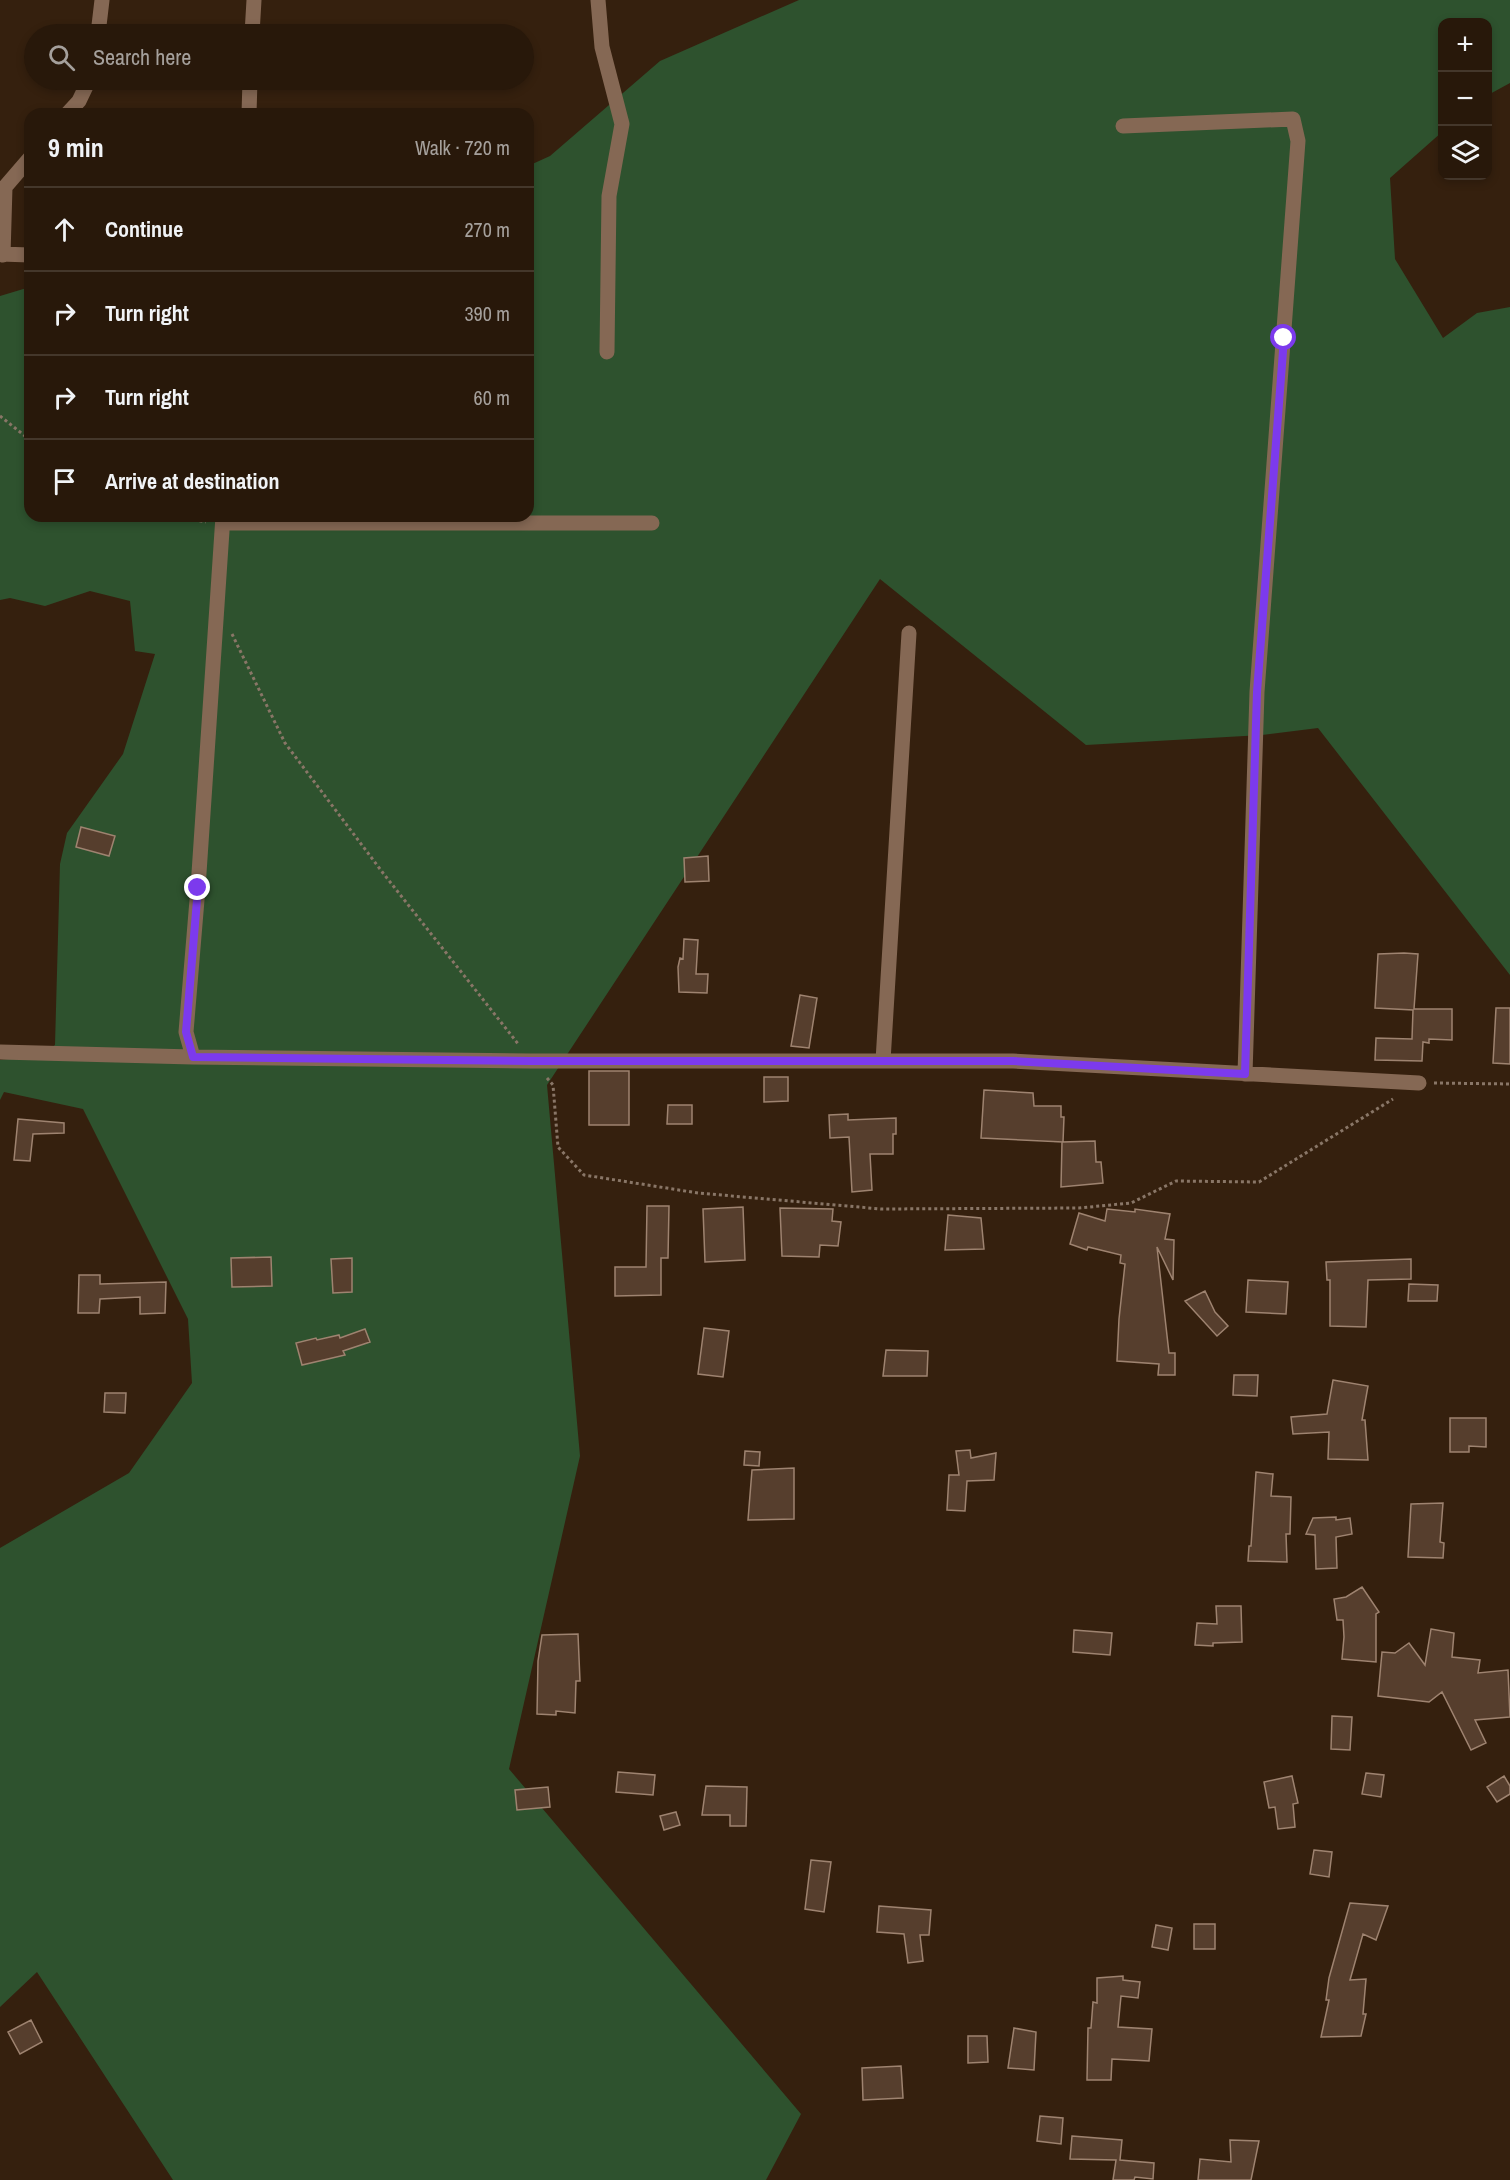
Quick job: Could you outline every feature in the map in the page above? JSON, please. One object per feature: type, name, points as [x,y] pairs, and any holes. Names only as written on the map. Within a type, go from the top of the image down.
[{"type":"street","points":[[99,24],[102,0]]},
{"type":"street","points":[[253,24],[254,0]]},
{"type":"street","points":[[598,0],[602,47],[622,124],[609,196],[608,352]]},
{"type":"street","points":[[73,108],[84,90]]},
{"type":"street","points":[[249,108],[250,90]]},
{"type":"street","points":[[1123,126],[1293,119],[1298,141],[1257,692],[1245,1074]]},
{"type":"street","points":[[24,165],[5,187],[2,255],[24,255]]},
{"type":"street","points":[[193,1057],[186,1032],[223,522]]},
{"type":"street","points":[[508,522],[651,523]]},
{"type":"street","points":[[883,1061],[909,633]]},
{"type":"street","points":[[0,1052],[316,1059],[1013,1061],[1419,1083]]},
{"type":"path","points":[[0,416],[24,435]]},
{"type":"green space","points":[[799,0],[1510,0],[1510,83],[1492,93],[1492,18],[1438,18],[1438,136],[1390,178],[1395,259],[1443,338],[1477,313],[1510,307],[1510,975],[1318,728],[1262,735],[1086,745],[880,579],[547,1085],[580,1456],[509,1769],[801,2114],[766,2180],[173,2180],[37,1972],[0,2007],[0,1548],[129,1473],[192,1383],[188,1319],[83,1109],[4,1092],[0,1100],[0,1060],[40,1055],[55,1045],[60,864],[67,833],[123,754],[155,654],[135,651],[130,601],[90,591],[45,606],[10,598],[0,600],[0,296],[24,289],[24,522],[534,522],[534,163],[550,156],[660,61]]},
{"type":"building","points":[[81,827],[115,836],[109,856],[76,847]]},
{"type":"building","points":[[708,856],[709,881],[685,882],[684,858]]},
{"type":"building","points":[[684,939],[698,940],[696,974],[708,974],[707,993],[679,992],[678,967],[680,958],[683,959]]},
{"type":"building","points":[[1378,954],[1418,954],[1414,1009],[1452,1009],[1452,1040],[1429,1039],[1429,1043],[1423,1042],[1422,1061],[1375,1060],[1376,1038],[1412,1039],[1413,1010],[1375,1008]]},
{"type":"building","points":[[800,995],[817,998],[809,1048],[791,1046]]},
{"type":"building","points":[[1496,1008],[1510,1008],[1510,1064],[1493,1063]]},
{"type":"building","points":[[589,1071],[629,1071],[629,1125],[589,1125]]},
{"type":"building","points":[[764,1077],[788,1077],[788,1101],[764,1102]]},
{"type":"building","points":[[984,1090],[1033,1093],[1034,1106],[1061,1106],[1061,1117],[1064,1117],[1063,1142],[981,1138]]},
{"type":"building","points":[[668,1105],[692,1105],[692,1124],[667,1124]]},
{"type":"building","points":[[848,1114],[848,1120],[896,1118],[893,1154],[870,1154],[872,1190],[852,1192],[849,1137],[830,1138],[829,1115]]},
{"type":"building","points":[[18,1119],[64,1123],[64,1133],[33,1134],[30,1161],[14,1160]]},
{"type":"building","points":[[1095,1141],[1096,1162],[1101,1162],[1103,1183],[1061,1187],[1062,1142]]},
{"type":"building","points":[[647,1206],[669,1206],[668,1258],[661,1258],[661,1295],[615,1296],[615,1267],[646,1267]]},
{"type":"building","points":[[743,1207],[745,1260],[705,1262],[703,1209]]},
{"type":"building","points":[[780,1208],[833,1209],[832,1221],[841,1222],[838,1246],[820,1245],[819,1257],[782,1256]]},
{"type":"building","points":[[1107,1209],[1135,1212],[1135,1209],[1170,1214],[1165,1239],[1174,1240],[1173,1280],[1157,1247],[1169,1353],[1175,1353],[1175,1375],[1158,1375],[1159,1364],[1117,1361],[1125,1264],[1120,1263],[1121,1255],[1088,1247],[1087,1250],[1070,1244],[1079,1213],[1105,1221]]},
{"type":"building","points":[[948,1215],[981,1218],[984,1249],[945,1250]]},
{"type":"building","points":[[271,1257],[272,1286],[232,1287],[231,1258]]},
{"type":"building","points":[[352,1258],[352,1292],[333,1293],[331,1259]]},
{"type":"building","points":[[1411,1259],[1411,1279],[1368,1280],[1366,1327],[1330,1326],[1330,1280],[1327,1280],[1326,1262]]},
{"type":"building","points":[[79,1275],[100,1275],[100,1284],[166,1282],[165,1313],[140,1314],[140,1297],[100,1299],[99,1313],[78,1313]]},
{"type":"building","points":[[1248,1280],[1288,1282],[1286,1314],[1246,1312]]},
{"type":"building","points":[[1409,1284],[1438,1285],[1437,1301],[1408,1301]]},
{"type":"building","points":[[1205,1291],[1215,1312],[1228,1326],[1217,1336],[1185,1301]]},
{"type":"building","points":[[704,1328],[729,1331],[723,1377],[698,1374]]},
{"type":"building","points":[[365,1329],[370,1342],[343,1351],[345,1355],[302,1365],[296,1343],[339,1335],[340,1338]]},
{"type":"building","points":[[886,1350],[928,1351],[927,1376],[883,1376]]},
{"type":"building","points":[[1234,1375],[1258,1375],[1257,1396],[1233,1395]]},
{"type":"building","points":[[1333,1380],[1368,1386],[1362,1420],[1365,1420],[1368,1460],[1328,1459],[1329,1432],[1293,1434],[1291,1417],[1327,1414]]},
{"type":"building","points":[[105,1393],[126,1393],[125,1413],[104,1412]]},
{"type":"building","points":[[1450,1418],[1486,1418],[1486,1447],[1469,1446],[1469,1452],[1450,1452]]},
{"type":"building","points":[[970,1450],[971,1458],[996,1453],[994,1480],[967,1481],[965,1511],[947,1510],[949,1475],[959,1475],[956,1451]]},
{"type":"building","points":[[745,1451],[760,1452],[759,1466],[744,1465]]},
{"type":"building","points":[[794,1468],[794,1519],[748,1520],[752,1470]]},
{"type":"building","points":[[1256,1472],[1273,1474],[1271,1496],[1291,1497],[1290,1534],[1286,1534],[1287,1562],[1248,1561]]},
{"type":"building","points":[[1443,1503],[1440,1542],[1444,1543],[1443,1558],[1408,1557],[1411,1504]]},
{"type":"building","points":[[1336,1517],[1336,1520],[1350,1518],[1352,1534],[1336,1537],[1337,1568],[1316,1569],[1315,1535],[1306,1534],[1313,1518]]},
{"type":"building","points":[[1362,1587],[1379,1612],[1376,1614],[1376,1662],[1342,1659],[1343,1620],[1337,1620],[1334,1599],[1346,1597]]},
{"type":"building","points":[[1216,1606],[1241,1606],[1242,1642],[1213,1643],[1213,1646],[1195,1645],[1197,1623],[1217,1624]]},
{"type":"building","points":[[1431,1629],[1454,1633],[1452,1657],[1480,1660],[1478,1673],[1508,1670],[1510,1717],[1475,1720],[1486,1743],[1471,1750],[1442,1692],[1429,1702],[1378,1696],[1382,1652],[1395,1653],[1409,1643],[1425,1665]]},
{"type":"building","points":[[1074,1630],[1112,1633],[1110,1655],[1073,1652]]},
{"type":"building","points":[[578,1634],[580,1681],[576,1681],[575,1713],[556,1711],[556,1715],[537,1714],[538,1661],[542,1635]]},
{"type":"building","points":[[1332,1716],[1352,1717],[1350,1750],[1331,1749]]},
{"type":"building","points":[[618,1772],[655,1775],[653,1795],[616,1792]]},
{"type":"building","points":[[1366,1773],[1384,1775],[1381,1797],[1362,1794]]},
{"type":"building","points":[[1292,1776],[1298,1803],[1293,1804],[1295,1827],[1278,1829],[1275,1807],[1269,1808],[1264,1782]]},
{"type":"building","points":[[1504,1776],[1510,1786],[1510,1794],[1497,1802],[1487,1787]]},
{"type":"building","points":[[706,1786],[747,1787],[746,1826],[730,1826],[730,1815],[702,1815]]},
{"type":"building","points":[[548,1787],[550,1807],[517,1810],[515,1790]]},
{"type":"building","points":[[676,1812],[680,1825],[664,1830],[660,1816]]},
{"type":"building","points":[[1314,1850],[1332,1852],[1329,1877],[1310,1874]]},
{"type":"building","points":[[811,1860],[831,1862],[824,1912],[805,1909]]},
{"type":"building","points":[[1350,1903],[1388,1906],[1376,1940],[1363,1934],[1350,1980],[1366,1979],[1363,2014],[1366,2014],[1361,2036],[1321,2037],[1329,2000],[1326,2000],[1329,1978]]},
{"type":"building","points":[[879,1906],[931,1910],[929,1935],[920,1935],[923,1961],[908,1963],[904,1934],[877,1932]]},
{"type":"building","points":[[1194,1924],[1215,1924],[1215,1949],[1194,1949]]},
{"type":"building","points":[[1156,1925],[1172,1928],[1168,1950],[1152,1947]]},
{"type":"building","points":[[1123,1976],[1123,1980],[1140,1982],[1138,1998],[1121,1996],[1118,2027],[1152,2029],[1149,2061],[1112,2059],[1111,2080],[1087,2080],[1088,2028],[1091,2028],[1093,2002],[1097,2003],[1097,1978]]},
{"type":"building","points":[[31,2020],[42,2042],[20,2054],[8,2032]]},
{"type":"building","points":[[1014,2028],[1036,2032],[1034,2070],[1008,2068]]},
{"type":"building","points":[[968,2036],[987,2036],[988,2062],[968,2063]]},
{"type":"building","points":[[901,2066],[903,2098],[863,2100],[862,2068]]},
{"type":"building","points":[[1040,2116],[1063,2118],[1061,2144],[1037,2141]]},
{"type":"building","points":[[1072,2136],[1122,2140],[1120,2160],[1154,2163],[1153,2179],[1135,2177],[1134,2180],[1113,2180],[1116,2160],[1070,2159]]},
{"type":"building","points":[[1230,2140],[1259,2141],[1251,2180],[1198,2180],[1200,2159],[1231,2162]]},
{"type":"route","points":[[198,888],[186,1032],[193,1057],[531,1061],[1013,1061],[1245,1074],[1257,692],[1284,338]]}]
